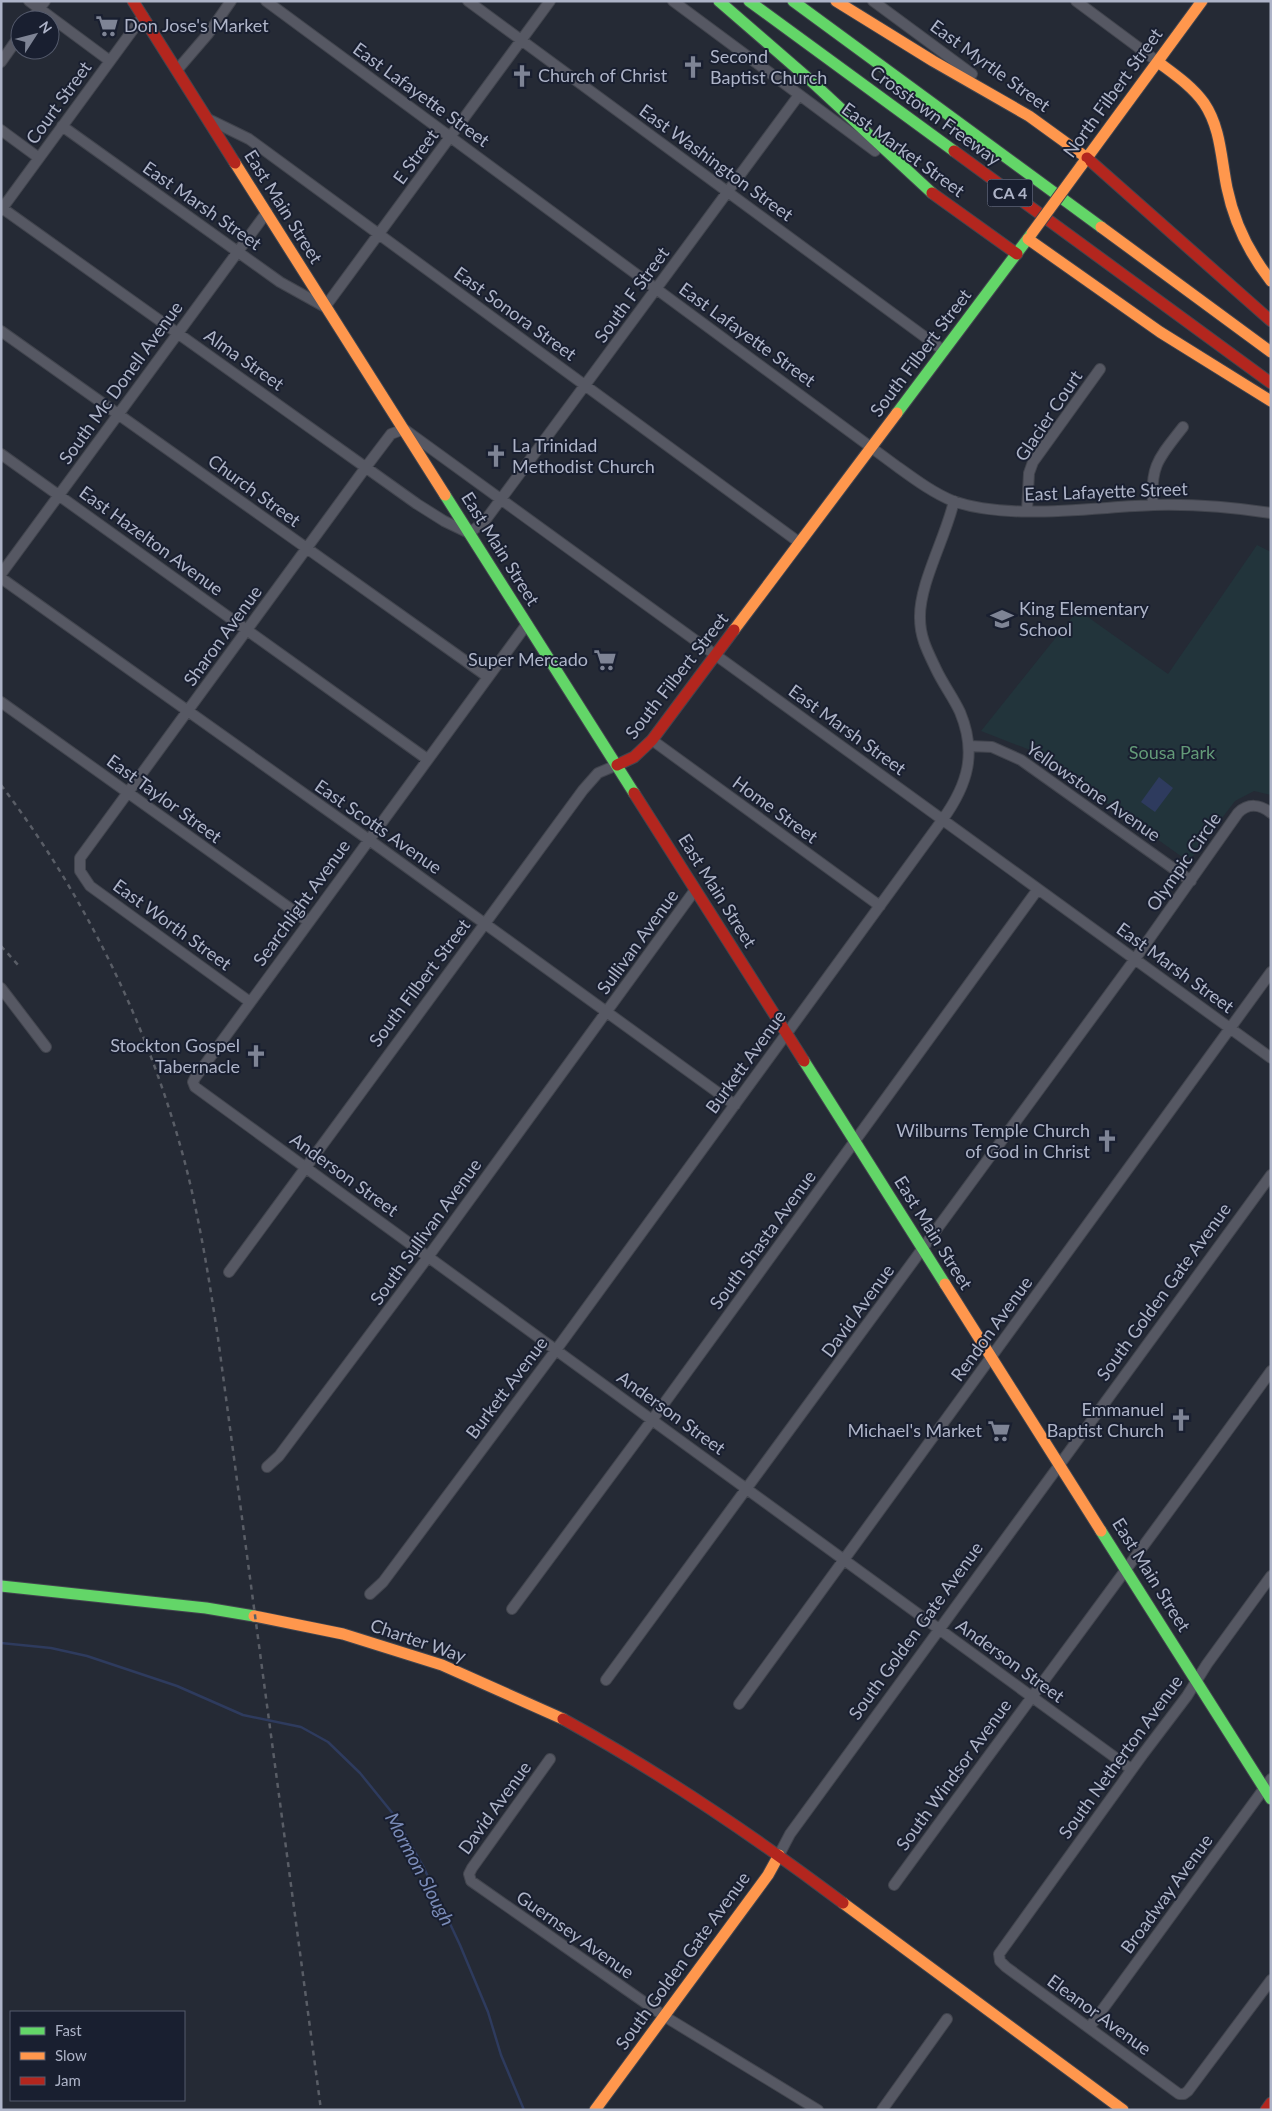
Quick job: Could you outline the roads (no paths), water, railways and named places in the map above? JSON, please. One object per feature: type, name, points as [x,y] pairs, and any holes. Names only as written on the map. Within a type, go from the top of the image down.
[{"type":"main road","name":"East Main Street","points":[[133,1],[1197,1681],[1267,1784],[1271,1799]]},
{"type":"main road","points":[[719,1],[810,80],[932,193]]},
{"type":"main road","name":"Crosstown Freeway","points":[[749,1],[1271,383]]},
{"type":"main road","name":"Crosstown Freeway","points":[[793,1],[1271,352]]},
{"type":"main road","points":[[836,1],[933,61],[1029,116]]},
{"type":"main road","name":"North Filbert Street","points":[[1052,206],[1202,1]]},
{"type":"main road","points":[[1158,62],[1188,84],[1211,114],[1216,129],[1227,188],[1235,215],[1248,247],[1271,281]]},
{"type":"main road","name":"East Myrtle Street","points":[[1029,116],[1271,321]]},
{"type":"main road","name":"East Market Street","points":[[932,193],[1017,254]]},
{"type":"main road","name":"South Filbert Street","points":[[617,765],[634,758],[652,740],[1052,206]]},
{"type":"main road","points":[[1030,236],[1160,332],[1271,401]]},
{"type":"main road","name":"Charter Way","points":[[1,1586],[206,1608],[270,1618],[343,1634],[442,1665],[554,1714],[618,1749],[779,1855],[1124,2110]]},
{"type":"main road","name":"South Golden Gate Avenue","points":[[595,2110],[768,1875],[779,1855]]},
{"type":"main road","points":[[1266,2110],[1271,2103]]},
{"type":"street","points":[[29,1],[42,5],[110,61]]},
{"type":"street","points":[[177,70],[208,34],[231,1]]},
{"type":"street","name":"East Lafayette Street","points":[[266,1],[872,448],[912,477],[954,501],[1002,511],[1196,504],[1271,513]]},
{"type":"street","name":"East Washington Street","points":[[468,1],[944,351]]},
{"type":"street","name":"E Street","points":[[326,307],[550,1]]},
{"type":"street","name":"East Market Street","points":[[672,1],[932,193]]},
{"type":"street","name":"East Myrtle Street","points":[[873,1],[1029,116]]},
{"type":"street","points":[[1076,1],[1158,62]]},
{"type":"street","name":"Court Street","points":[[2,209],[143,16]]},
{"type":"street","points":[[1,62],[10,49]]},
{"type":"street","name":"South F Street","points":[[470,533],[484,522],[502,499],[799,95]]},
{"type":"street","name":"East Sonora Street","points":[[208,119],[249,139],[800,543]]},
{"type":"street","name":"East Marsh Street","points":[[62,126],[280,282],[326,307]]},
{"type":"street","points":[[1,130],[39,158]]},
{"type":"street","name":"Alma Street","points":[[2,209],[417,504],[444,521],[470,533]]},
{"type":"street","name":"South Mc Donell Avenue","points":[[1,574],[267,212]]},
{"type":"street","name":"Church Street","points":[[1,331],[488,677]]},
{"type":"street","name":"Glacier Court","points":[[1027,511],[1029,473],[1033,462],[1100,369]]},
{"type":"street","points":[[1153,505],[1151,484],[1154,469],[1183,427]]},
{"type":"street","name":"East Marsh Street","points":[[404,429],[1271,1058]]},
{"type":"street","name":"Sharon Avenue","points":[[80,871],[80,858],[306,548],[391,434],[404,429]]},
{"type":"street","name":"East Hazelton Avenue","points":[[1,454],[428,759]]},
{"type":"street","name":"Burkett Avenue","points":[[370,1594],[383,1582],[556,1350],[943,820],[963,785],[969,758],[969,746],[960,712],[927,651],[922,638],[920,622],[922,598],[950,519],[954,501]]},
{"type":"street","name":"East Scotts Avenue","points":[[1,578],[486,924],[735,1105]]},
{"type":"street","name":"Searchlight Avenue","points":[[193,1082],[527,624]]},
{"type":"street","name":"East Taylor Street","points":[[1,702],[308,922]]},
{"type":"street","name":"Home Street","points":[[652,740],[880,906]]},
{"type":"street","name":"Yellowstone Avenue","points":[[969,746],[992,747],[1021,760],[1191,881]]},
{"type":"street","name":"South Filbert Street","points":[[229,1272],[583,790],[598,773],[617,765]]},
{"type":"street","name":"Olympic Circle","points":[[1135,959],[1243,808],[1258,806],[1271,812]]},
{"type":"street","name":"East Worth Street","points":[[80,871],[90,886],[250,1002]]},
{"type":"street","name":"South Shasta Avenue","points":[[512,1609],[652,1420],[1038,889]]},
{"type":"street","name":"Sullivan Avenue","points":[[606,1012],[695,890]]},
{"type":"street","name":"David Avenue","points":[[606,1680],[748,1489],[1135,959]]},
{"type":"street","name":"Rendon Avenue","points":[[738,1704],[1271,972]]},
{"type":"street","points":[[1,988],[46,1047]]},
{"type":"street","name":"South Sullivan Avenue","points":[[267,1466],[279,1456],[428,1257],[606,1012]]},
{"type":"street","name":"Anderson Street","points":[[193,1082],[195,1086],[428,1257],[1132,1769]]},
{"type":"street","name":"South Golden Gate Avenue","points":[[779,1855],[790,1834],[1271,1175]]},
{"type":"street","name":"South Windsor Avenue","points":[[894,1885],[1031,1696],[1128,1570],[1271,1371]]},
{"type":"street","name":"South Netherton Avenue","points":[[999,1957],[1003,1946],[1197,1681],[1271,1576]]},
{"type":"street","name":"David Avenue","points":[[470,1877],[469,1874],[472,1868],[550,1759]]},
{"type":"street","name":"Broadway Avenue","points":[[1089,2028],[1267,1784]]},
{"type":"street","name":"Guernsey Avenue","points":[[470,1877],[484,1891],[664,2016],[818,2110]]},
{"type":"street","name":"Eleanor Avenue","points":[[999,1957],[1006,1967],[1179,2094],[1184,2094],[1271,1980]]},
{"type":"street","points":[[882,2110],[947,2019]]},
{"type":"water","points":[[1159,777],[1173,788],[1155,812],[1141,802]]},
{"type":"waterway","name":"Mormon Slough","points":[[1,1643],[51,1648],[87,1656],[177,1686],[243,1715],[301,1727],[328,1742],[360,1773],[394,1815],[423,1866],[460,1945],[488,2012],[501,2055],[524,2110]]},
{"type":"railway","points":[[1,785],[61,872],[111,965],[153,1062],[185,1163],[204,1250],[218,1338],[321,2110]]},
{"type":"railway","points":[[1,946],[19,966]]},
{"type":"place","name":"Don Jose's Market","points":[[107,26]]},
{"type":"place","name":"Second Baptist Church","points":[[693,67]]},
{"type":"place","name":"Church of Christ","points":[[522,76]]},
{"type":"place","name":"La Trinidad Methodist Church","points":[[496,456]]},
{"type":"place","name":"King Elementary School","points":[[1002,619]]},
{"type":"place","name":"Super Mercado","points":[[605,660]]},
{"type":"place","name":"Stockton Gospel Tabernacle","points":[[256,1056]]},
{"type":"place","name":"Wilburns Temple Church of God in Christ","points":[[1107,1141]]},
{"type":"place","name":"Emmanuel Baptist Church","points":[[1181,1420]]},
{"type":"place","name":"Michael's Market","points":[[999,1431]]},
{"type":"park label","name":"Sousa Park","points":[[1172,753]]}]
